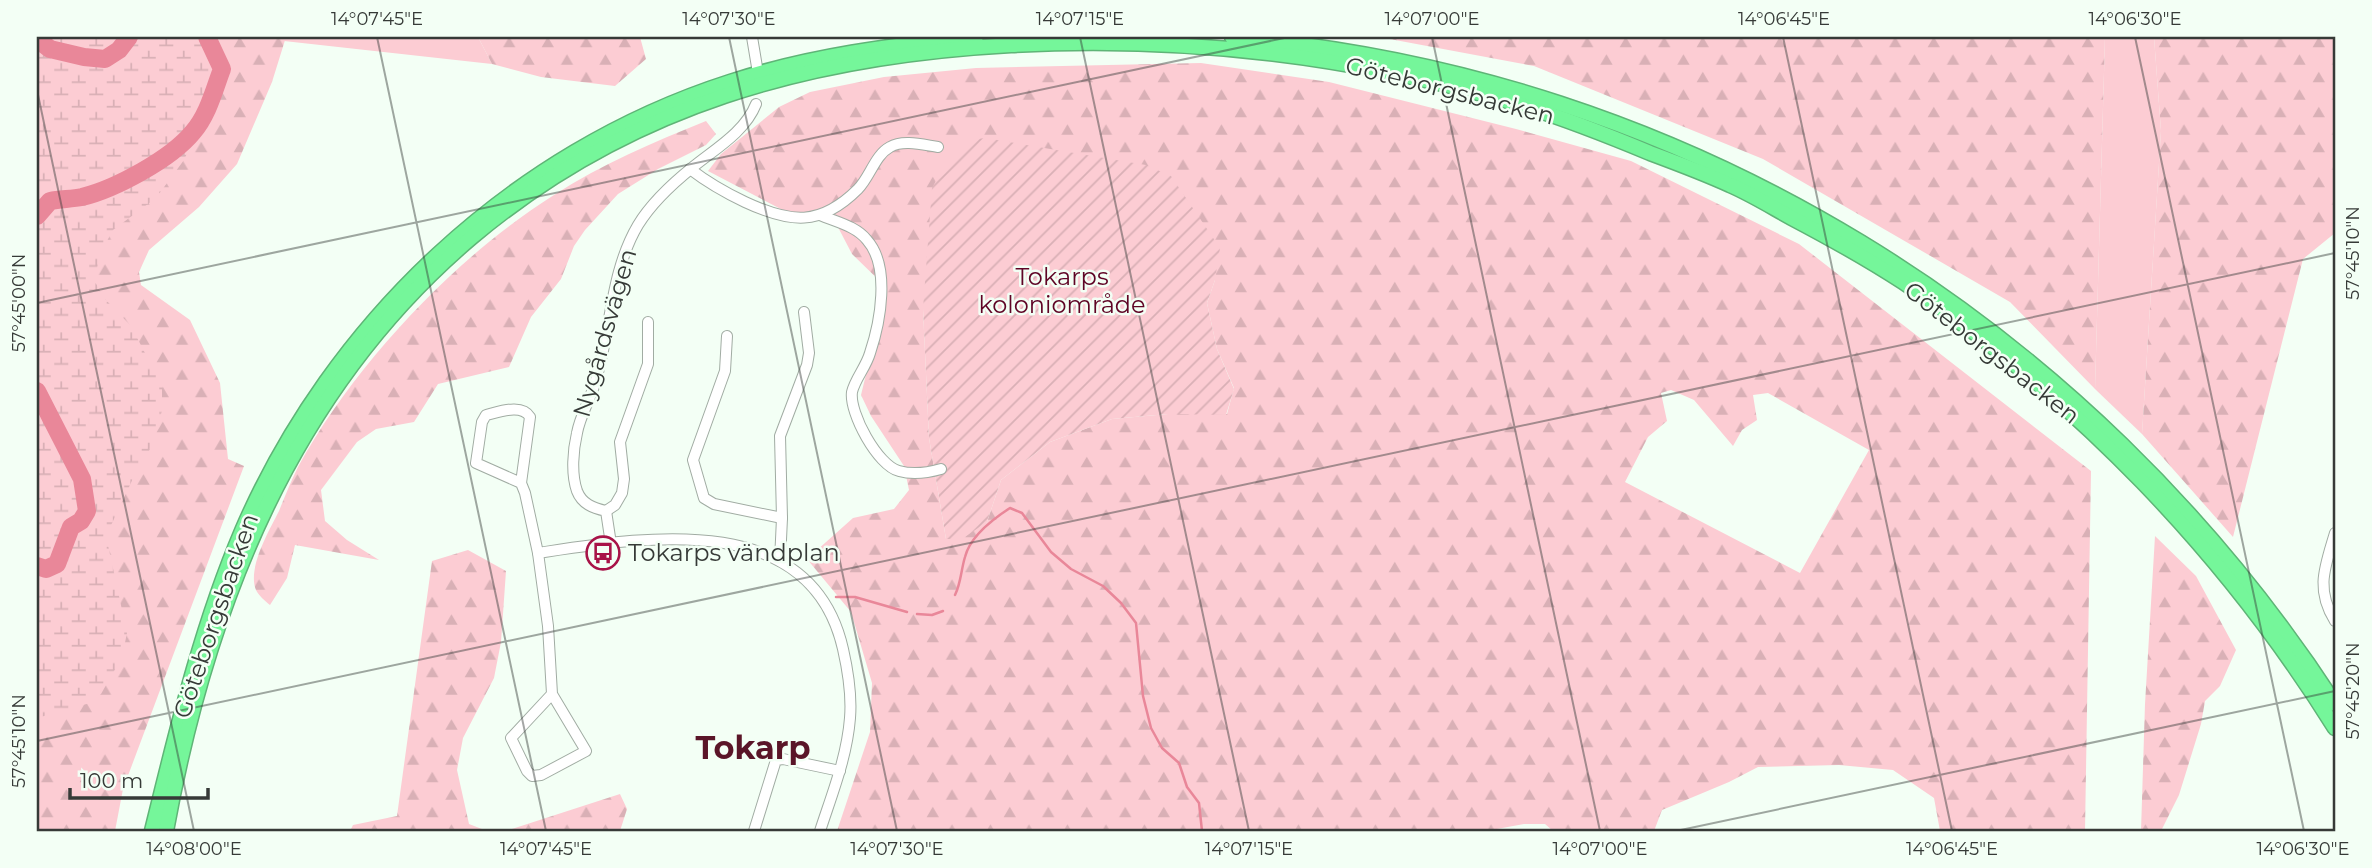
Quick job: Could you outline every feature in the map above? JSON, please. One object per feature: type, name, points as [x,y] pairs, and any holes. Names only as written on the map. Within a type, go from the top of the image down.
[{"type":"highway","name":"Göteborgsbacken","points":[[152,831],[194,665],[224,577],[262,488],[286,445],[336,368],[370,325],[422,269],[482,216],[516,191],[609,134],[689,96],[731,81],[815,60],[898,45],[976,37]]},
{"type":"highway","name":"Göteborgsbacken","points":[[1232,37],[1276,40],[1354,52],[1433,67],[1525,92],[1590,113],[1681,149],[1765,188],[1842,230],[1918,277],[1967,312],[2014,347],[2100,421],[2170,492],[2234,566],[2295,645],[2335,704]]},
{"type":"highway","name":"Göteborgsbacken","points":[[166,831],[181,759],[219,623],[272,492],[319,412],[369,344],[456,251],[500,215],[575,164],[653,124],[711,100],[772,81],[856,62],[978,47],[1059,43],[1127,42],[1200,47],[1353,64],[1522,105],[1736,187],[1899,279],[1969,328],[2052,396],[2127,466],[2191,534],[2284,652],[2335,728]]},
{"type":"street","points":[[752,37],[757,67]]},
{"type":"street","name":"Nygårdsvägen","points":[[648,322],[648,364],[621,442],[624,479],[622,493],[615,505],[606,512],[589,505],[577,491],[573,468],[577,432],[595,383],[622,263],[638,225],[668,188],[746,122],[756,104]]},
{"type":"street","points":[[690,170],[709,183],[769,213],[795,219],[820,215],[836,207],[856,191],[885,150],[892,145],[938,147]]},
{"type":"street","points":[[820,215],[849,227],[868,240],[874,250],[881,281],[880,310],[875,335],[865,367],[853,388],[854,410],[860,425],[887,466],[900,472],[924,474],[941,469]]},
{"type":"street","points":[[780,561],[780,436],[807,365],[804,312]]},
{"type":"street","points":[[727,336],[725,370],[693,460],[701,489],[704,498],[714,504],[782,518]]},
{"type":"street","points":[[521,483],[476,463],[482,422],[486,415],[520,409],[530,417],[521,483],[538,554],[548,626],[552,694],[586,751],[541,775],[532,776],[511,738],[552,694]]},
{"type":"street","points":[[606,512],[611,544]]},
{"type":"street","points":[[2335,533],[2323,576],[2323,592],[2326,606],[2335,621]]},
{"type":"street","points":[[538,554],[662,538],[698,538],[753,549],[780,561],[805,578],[829,608],[839,631],[847,666],[850,700],[847,737],[840,771],[820,831]]},
{"type":"street","points":[[754,831],[776,760],[783,759],[840,771]]},
{"type":"green space","points":[[37,37],[286,37],[272,82],[237,164],[199,207],[149,250],[139,272],[141,285],[190,320],[220,383],[228,459],[244,466],[123,789],[115,831],[37,831]]},
{"type":"green space","points":[[37,37],[207,37],[222,69],[184,160],[156,198],[113,230],[101,252],[94,280],[104,298],[131,326],[162,386],[162,411],[149,451],[136,472],[106,536],[127,633],[122,657],[101,694],[90,703],[37,718],[37,50],[41,41]]},
{"type":"green space","points":[[286,37],[478,37],[492,64],[284,41]]},
{"type":"green space","points":[[478,37],[640,37],[646,59],[615,86],[541,77],[492,64]]},
{"type":"green space","points":[[1379,37],[2105,37],[2095,389],[2010,302],[1763,159],[1534,66]]},
{"type":"green space","points":[[2105,37],[2154,37],[2161,131],[2142,434],[2095,389]]},
{"type":"green space","points":[[2154,37],[2335,37],[2335,233],[2303,259],[2233,537],[2142,434],[2161,131]]},
{"type":"green space","points":[[1201,63],[1329,82],[1631,161],[1799,244],[2091,471],[2085,831],[1940,831],[1934,798],[1893,770],[1839,765],[1758,767],[1662,810],[1654,831],[1553,831],[1545,824],[1524,824],[1486,831],[837,831],[870,732],[872,683],[851,612],[807,559],[853,518],[894,509],[909,490],[904,466],[871,416],[861,395],[887,288],[852,254],[828,208],[796,217],[708,171],[721,154],[779,107],[810,92],[884,77],[976,68]],"holes":[[[1215,280],[1207,303],[1217,349],[1234,388],[1227,414],[1168,414],[1112,419],[1050,442],[1001,480],[987,522],[946,539],[929,438],[923,309]],[[1671,390],[1694,400],[1733,446],[1742,430],[1757,420],[1753,395],[1768,393],[1869,450],[1800,573],[1625,482],[1648,437],[1667,421],[1661,393]]]},
{"type":"green space","points":[[706,121],[716,134],[706,145],[658,169],[618,194],[585,230],[574,246],[561,279],[531,317],[509,367],[438,384],[414,422],[376,429],[357,442],[321,490],[325,521],[347,540],[379,560],[295,545],[287,578],[270,605],[264,600],[256,590],[254,571],[265,539],[298,467],[348,390],[410,316],[480,249],[554,195],[609,163]]},
{"type":"green space","name":"Tokarps koloniområde","points":[[985,138],[1146,165],[1171,176],[1220,248],[1215,280],[1207,303],[1217,349],[1234,389],[1226,415],[1168,414],[1112,419],[1050,442],[1001,480],[987,522],[962,539],[946,539],[929,438],[923,309],[932,188],[948,159],[970,140]]},
{"type":"green space","points":[[2155,536],[2196,576],[2236,650],[2220,686],[2205,701],[2201,724],[2179,795],[2161,831],[2141,831],[2145,704]]},
{"type":"green space","points":[[468,550],[506,571],[501,642],[494,678],[463,738],[457,770],[469,824],[487,831],[350,831],[353,825],[397,816],[432,561]]},
{"type":"green space","points":[[620,794],[627,809],[620,831],[506,831]]},
{"type":"waterway","points":[[37,39],[50,49],[105,59],[119,50],[129,37]]},
{"type":"waterway","points":[[37,216],[50,201],[95,193],[142,172],[171,152],[193,132],[207,110],[222,69],[207,37]]},
{"type":"waterway","points":[[37,391],[82,479],[87,511],[81,521],[71,527],[57,564],[46,569],[37,566]]},
{"type":"waterway","points":[[955,595],[972,542],[990,523],[1010,508],[1022,513],[1051,552],[1071,569],[1103,586],[1121,603],[1136,623],[1143,696],[1151,728],[1162,748],[1179,763],[1187,787],[1199,803],[1202,831]]},
{"type":"waterway","points":[[836,597],[855,597],[907,612]]},
{"type":"waterway","points":[[917,614],[932,615],[943,611]]},
{"type":"place","name":"Tokarps vändplan","points":[[603,553]]},
{"type":"district","name":"Tokarp","points":[[753,748]]}]
